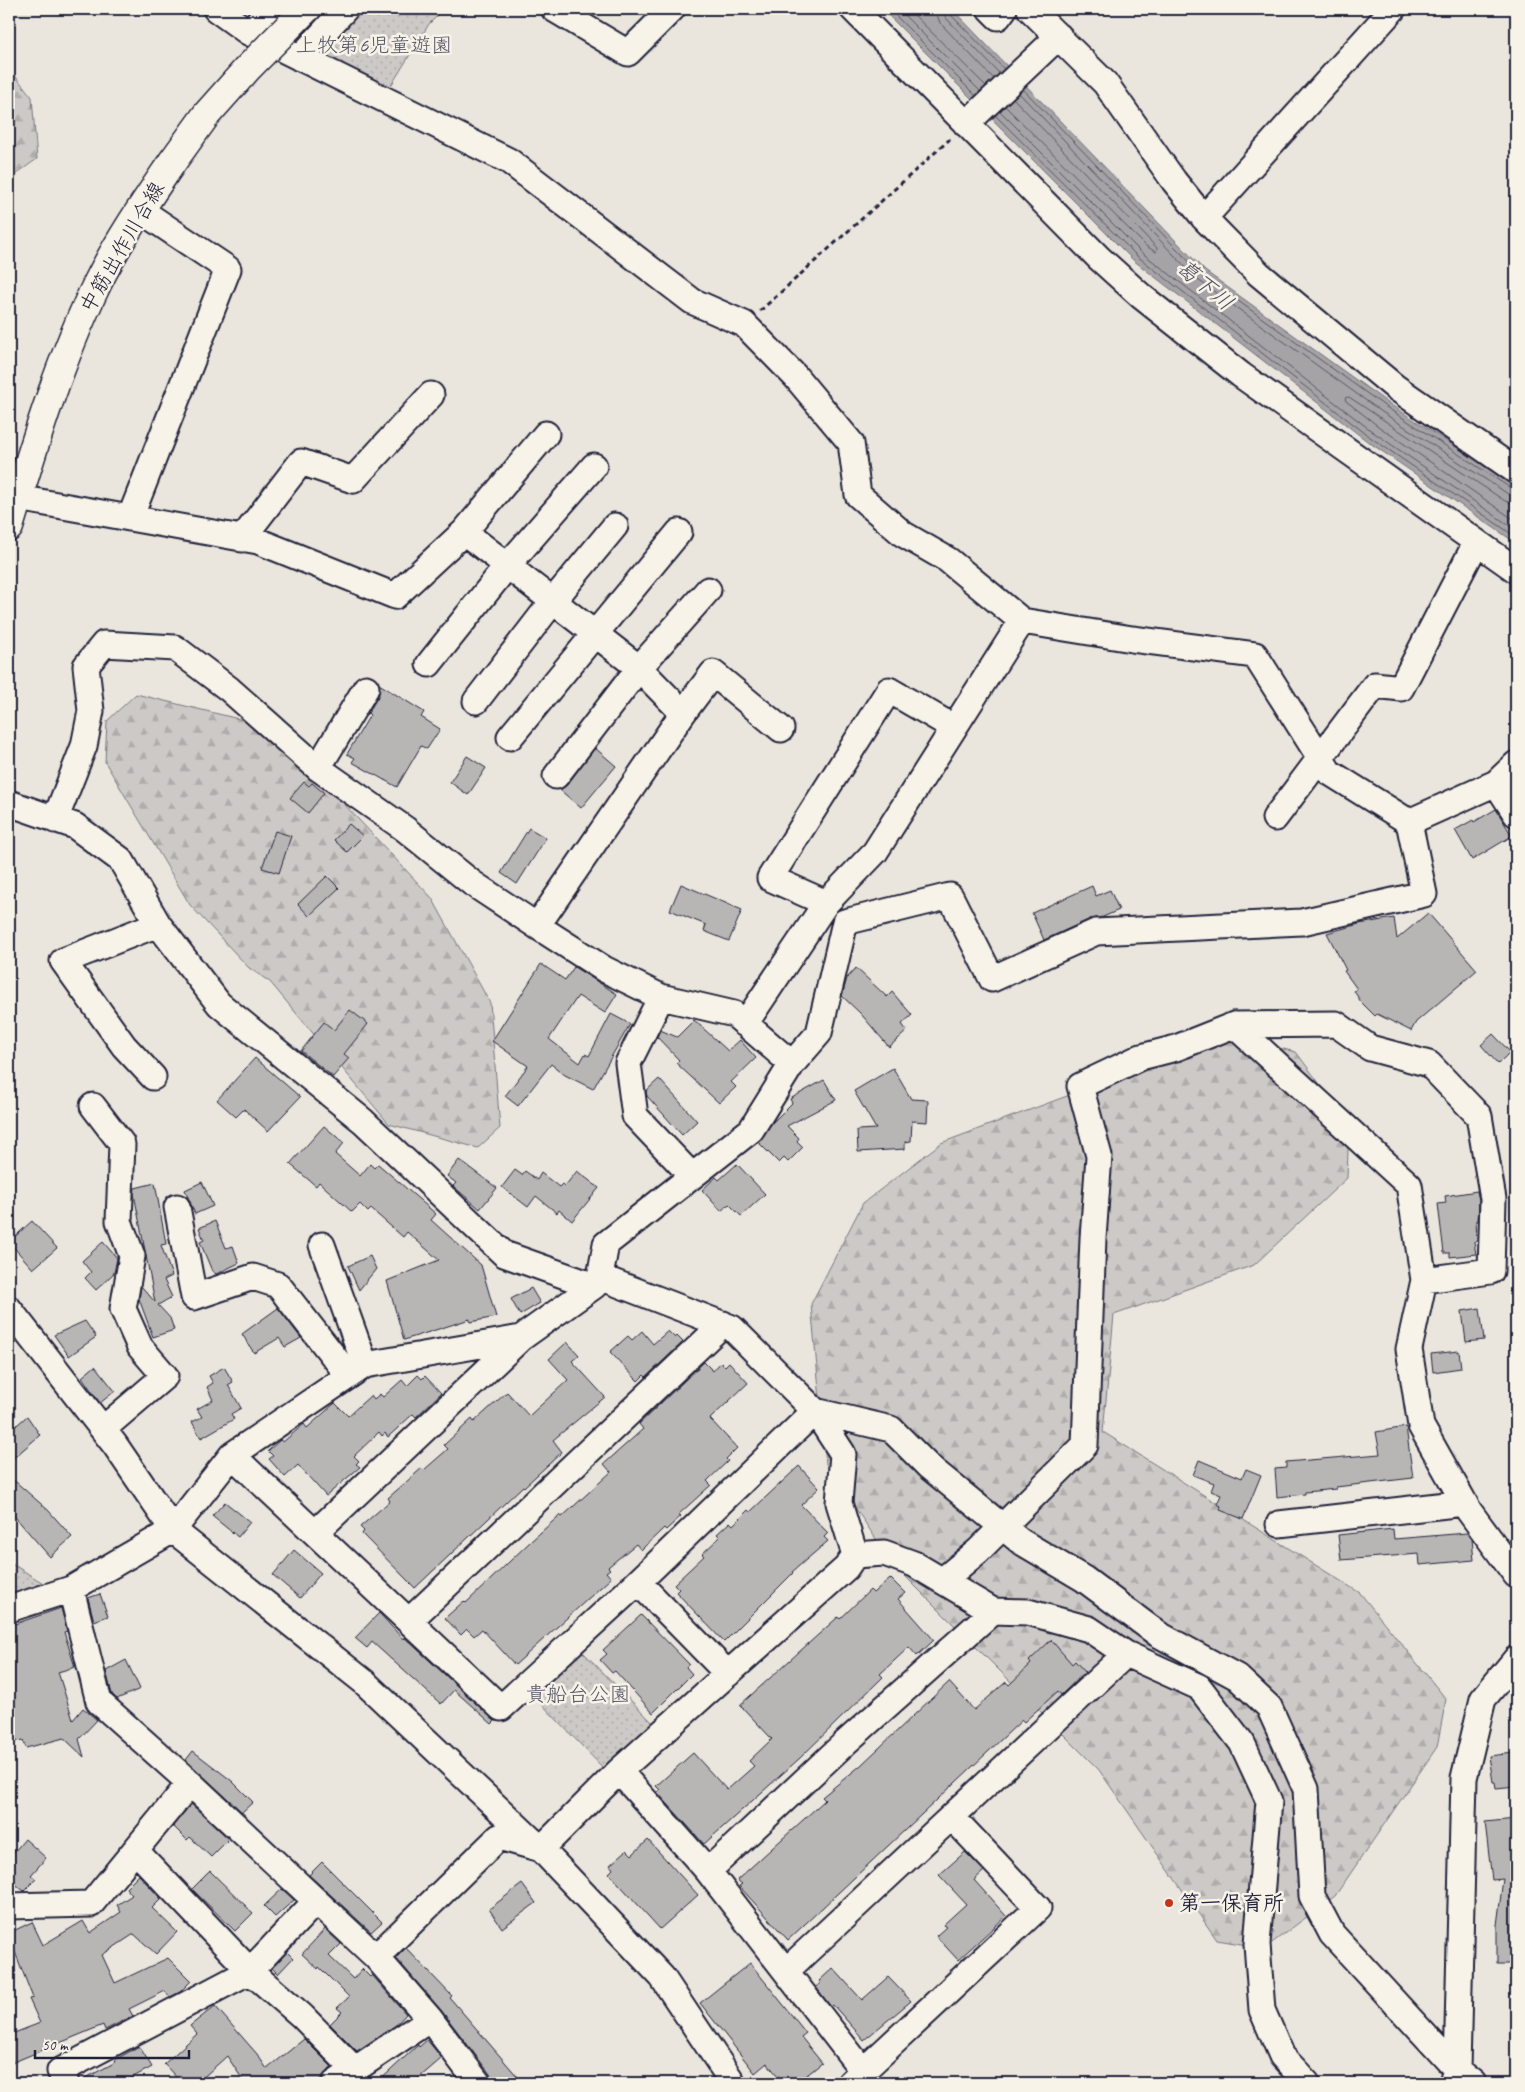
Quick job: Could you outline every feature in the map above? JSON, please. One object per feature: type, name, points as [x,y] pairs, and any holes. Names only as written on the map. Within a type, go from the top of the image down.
[{"type":"main road","name":"中筋出作川合線","points":[[9,527],[53,388],[97,283],[140,210],[173,161],[218,101],[306,9]]},
{"type":"street","points":[[216,9],[248,32],[509,161],[692,301],[744,324],[795,376],[851,443],[858,495],[903,534],[948,560],[1022,621],[1132,639],[1255,655],[1329,772],[1409,822],[1424,894],[1302,922],[1096,932],[992,979],[950,896],[844,922],[819,1033],[792,1064],[751,1130],[606,1244],[597,1281],[521,1338],[315,1533]]},
{"type":"street","points":[[248,32],[271,9]]},
{"type":"street","points":[[300,58],[345,9]]},
{"type":"street","points":[[554,9],[628,53],[672,9]]},
{"type":"street","points":[[853,9],[971,120],[1100,258],[1183,330],[1241,375],[1516,570]]},
{"type":"street","points":[[990,9],[998,17],[1004,9]]},
{"type":"street","points":[[1030,9],[1105,83],[1174,180],[1204,218],[1259,274],[1395,387],[1516,471]]},
{"type":"street","points":[[1204,218],[1393,9]]},
{"type":"street","points":[[971,120],[1059,36]]},
{"type":"street","points":[[130,518],[228,269],[140,210]]},
{"type":"street","points":[[242,539],[301,462],[352,480],[431,395]]},
{"type":"street","points":[[18,498],[258,541],[395,596],[464,532],[546,434]]},
{"type":"street","points":[[429,664],[507,566],[594,466]]},
{"type":"street","points":[[476,701],[553,601],[615,526]]},
{"type":"street","points":[[464,532],[639,668],[683,713]]},
{"type":"street","points":[[510,737],[679,532]]},
{"type":"street","points":[[1275,818],[1375,685],[1401,688],[1476,542]]},
{"type":"street","points":[[556,776],[639,668],[708,590]]},
{"type":"street","points":[[745,1024],[826,903],[875,852],[1022,621]]},
{"type":"street","points":[[55,820],[84,746],[91,711],[86,666],[104,644],[175,648],[229,689],[318,768],[405,829],[472,883],[604,969],[661,997],[734,1014],[792,1064]]},
{"type":"street","points":[[537,926],[683,713],[713,673],[781,729]]},
{"type":"street","points":[[318,768],[366,688]]},
{"type":"street","points":[[826,903],[770,878],[890,690],[953,727]]},
{"type":"street","points":[[1409,822],[1496,783],[1516,764]]},
{"type":"street","points":[[1496,783],[1516,814]]},
{"type":"street","points":[[9,803],[76,826],[121,860],[158,924],[218,1004],[363,1121],[504,1254],[597,1281],[732,1328],[815,1411],[843,1454],[840,1503],[855,1555]]},
{"type":"street","points":[[153,1077],[124,1046],[63,961],[158,924]]},
{"type":"street","points":[[661,997],[628,1064],[636,1116],[692,1176]]},
{"type":"street","points":[[943,1580],[978,1552],[1085,1445],[1093,1238],[1099,1156],[1080,1086],[1140,1057],[1176,1048],[1234,1025],[1336,1024],[1370,1048],[1429,1064],[1479,1116],[1493,1199],[1491,1271],[1424,1280]]},
{"type":"street","points":[[1234,1025],[1408,1184],[1424,1280],[1409,1349],[1421,1426],[1464,1502],[1516,1574]]},
{"type":"street","points":[[92,1106],[122,1144],[119,1221],[132,1256],[123,1309],[140,1347],[165,1376],[103,1429]]},
{"type":"street","points":[[177,1206],[194,1297],[253,1277],[278,1284],[357,1370]]},
{"type":"street","points":[[322,1245],[357,1370]]},
{"type":"street","points":[[9,1309],[103,1429],[173,1530],[363,1681],[541,1849],[662,1977],[733,2083]]},
{"type":"street","points":[[408,1621],[723,1324]]},
{"type":"street","points":[[9,1608],[71,1589],[173,1530],[232,1455],[357,1370],[521,1338]]},
{"type":"street","points":[[815,1411],[891,1429],[928,1466],[1020,1541],[1084,1579],[1158,1634],[1238,1677],[1269,1707],[1306,1789],[1312,1896],[1332,1934],[1461,2079]]},
{"type":"street","points":[[232,1455],[501,1708],[638,1582],[815,1411]]},
{"type":"street","points":[[1279,1524],[1464,1502]]},
{"type":"street","points":[[855,1555],[884,1553],[914,1564],[992,1611],[1028,1612],[1089,1629],[1126,1654],[1199,1687],[1242,1743],[1269,1801],[1257,1944],[1262,2010],[1282,2056],[1307,2083]]},
{"type":"street","points":[[541,1849],[619,1771],[846,1568],[855,1555]]},
{"type":"street","points":[[638,1582],[728,1674]]},
{"type":"street","points":[[71,1589],[99,1702],[190,1783],[376,1957],[430,2019],[478,2083]]},
{"type":"street","points":[[708,1870],[845,1743],[992,1611]]},
{"type":"street","points":[[787,1970],[1126,1654]]},
{"type":"street","points":[[1461,2079],[1464,1778],[1483,1699],[1516,1659]]},
{"type":"street","points":[[1199,1687],[1238,1677]]},
{"type":"street","points":[[619,1771],[708,1870],[787,1970],[857,2077],[1038,1908],[952,1817]]},
{"type":"street","points":[[9,1906],[91,1904],[190,1783]]},
{"type":"street","points":[[376,1957],[499,1838],[541,1849]]},
{"type":"street","points":[[135,1850],[250,1971],[302,2016],[345,2077],[430,2019]]},
{"type":"street","points":[[66,2083],[60,2071],[250,1971],[316,1901]]},
{"type":"path","points":[[744,324],[971,120]]},
{"type":"green space","name":"上牧第6児童遊園","points":[[356,9],[444,9],[429,24],[387,92],[312,54]]},
{"type":"green space","points":[[9,68],[32,97],[37,159],[9,179]]},
{"type":"green space","points":[[136,694],[272,727],[432,898],[490,1003],[500,1128],[478,1148],[389,1124],[270,982],[249,968],[190,905],[105,762],[107,721]]},
{"type":"green space","points":[[1228,1036],[1296,1052],[1349,1123],[1347,1178],[1254,1265],[1114,1315],[1103,1432],[1360,1593],[1446,1699],[1437,1747],[1335,1896],[1265,1948],[1217,1940],[1099,1770],[892,1563],[826,1464],[811,1304],[863,1203],[941,1143]]},
{"type":"green space","points":[[9,1562],[48,1586],[9,1600]]},
{"type":"green space","name":"貴船台公園","points":[[578,1647],[658,1728],[608,1773],[530,1692]]},
{"type":"water","name":"葛下川","points":[[882,9],[952,9],[1205,271],[1388,403],[1516,486],[1516,543],[1367,441],[1133,260]]},
{"type":"building","points":[[379,684],[424,712],[421,717],[440,729],[427,749],[421,746],[397,787],[352,762],[355,758],[347,754],[370,715],[368,713],[379,695]]},
{"type":"building","points":[[595,748],[616,766],[581,808],[560,790],[567,785]]},
{"type":"building","points":[[467,756],[486,768],[468,795],[450,782]]},
{"type":"building","points":[[304,782],[309,786],[312,783],[324,793],[308,813],[290,798]]},
{"type":"building","points":[[1496,809],[1512,836],[1472,860],[1455,830],[1473,820],[1474,822]]},
{"type":"building","points":[[349,824],[363,836],[347,852],[334,840]]},
{"type":"building","points":[[529,828],[546,838],[517,884],[501,873]]},
{"type":"building","points":[[275,831],[291,836],[279,873],[262,868]]},
{"type":"building","points":[[327,876],[339,888],[309,916],[298,904]]},
{"type":"building","points":[[681,884],[742,910],[729,941],[704,931],[706,925],[670,910]]},
{"type":"building","points":[[1092,886],[1096,896],[1110,890],[1119,910],[1103,917],[1090,919],[1044,940],[1032,913]]},
{"type":"building","points":[[1428,913],[1477,970],[1416,1022],[1411,1031],[1377,1014],[1375,1016],[1361,1002],[1354,991],[1357,989],[1344,971],[1346,970],[1327,933],[1359,924],[1394,918],[1397,939]]},
{"type":"building","points":[[541,964],[565,980],[574,967],[617,994],[605,1013],[578,996],[549,1039],[580,1063],[585,1054],[589,1056],[611,1014],[630,1024],[593,1089],[565,1075],[551,1064],[518,1106],[505,1096],[528,1066],[492,1041]]},
{"type":"building","points":[[856,968],[887,997],[892,992],[912,1015],[902,1024],[907,1031],[889,1047],[861,1014],[842,996],[847,978]]},
{"type":"building","points":[[350,1010],[368,1024],[344,1054],[349,1058],[333,1077],[301,1051],[324,1022],[334,1030]]},
{"type":"building","points":[[694,1020],[728,1051],[740,1040],[756,1058],[731,1082],[736,1087],[719,1103],[676,1063],[679,1060],[657,1037],[660,1030],[677,1037]]},
{"type":"building","points":[[1493,1034],[1510,1052],[1498,1064],[1481,1045]]},
{"type":"building","points":[[255,1058],[300,1097],[268,1131],[244,1109],[236,1117],[217,1100]]},
{"type":"building","points":[[893,1068],[911,1099],[928,1100],[927,1122],[912,1121],[911,1141],[905,1142],[905,1149],[858,1152],[857,1130],[876,1129],[854,1091]]},
{"type":"building","points":[[659,1079],[697,1121],[682,1135],[647,1096],[646,1091]]},
{"type":"building","points":[[824,1080],[836,1100],[787,1126],[799,1138],[797,1141],[803,1147],[788,1162],[784,1158],[779,1163],[758,1142],[772,1123],[792,1103],[790,1099]]},
{"type":"building","points":[[324,1126],[344,1143],[335,1154],[360,1176],[370,1164],[374,1168],[378,1164],[436,1214],[431,1220],[481,1265],[496,1317],[470,1322],[470,1319],[404,1340],[387,1281],[439,1260],[407,1232],[403,1237],[371,1209],[368,1212],[360,1204],[352,1212],[319,1182],[316,1186],[290,1164]]},
{"type":"building","points":[[459,1160],[497,1188],[480,1209],[453,1186],[456,1183],[447,1176]]},
{"type":"building","points":[[737,1164],[765,1194],[741,1216],[729,1204],[721,1211],[702,1190],[716,1177],[719,1180]]},
{"type":"building","points":[[515,1170],[522,1175],[525,1171],[537,1180],[541,1173],[559,1187],[562,1184],[565,1186],[577,1171],[599,1188],[572,1221],[559,1210],[557,1213],[536,1196],[528,1207],[502,1187]]},
{"type":"building","points":[[202,1182],[213,1206],[195,1214],[185,1190]]},
{"type":"building","points":[[155,1183],[166,1244],[161,1245],[172,1276],[164,1280],[172,1297],[158,1305],[170,1318],[174,1330],[153,1337],[139,1299],[141,1286],[155,1302],[134,1194],[135,1188]]},
{"type":"building","points":[[1477,1191],[1479,1200],[1478,1221],[1476,1221],[1477,1241],[1474,1242],[1476,1254],[1450,1257],[1450,1253],[1444,1253],[1438,1204],[1446,1203],[1445,1196]]},
{"type":"building","points":[[32,1221],[57,1248],[33,1269],[9,1242]]},
{"type":"building","points":[[215,1221],[226,1248],[233,1246],[239,1263],[216,1274],[212,1271],[200,1242],[204,1240],[199,1228]]},
{"type":"building","points":[[103,1242],[117,1258],[114,1273],[96,1290],[85,1278],[91,1272],[82,1261]]},
{"type":"building","points":[[370,1256],[376,1269],[359,1290],[348,1266]]},
{"type":"building","points":[[531,1288],[540,1303],[520,1315],[511,1299]]},
{"type":"building","points":[[278,1308],[301,1338],[285,1347],[279,1338],[254,1353],[242,1334]]},
{"type":"building","points":[[1480,1308],[1484,1340],[1466,1342],[1462,1311]]},
{"type":"building","points":[[85,1321],[96,1337],[69,1356],[54,1335]]},
{"type":"building","points":[[642,1331],[653,1344],[668,1331],[675,1338],[677,1336],[683,1342],[646,1377],[644,1375],[638,1381],[610,1352],[628,1336],[632,1340]]},
{"type":"building","points":[[567,1342],[579,1355],[572,1361],[605,1397],[553,1440],[562,1452],[523,1486],[415,1588],[362,1534],[364,1531],[360,1527],[390,1501],[388,1498],[422,1468],[424,1470],[448,1449],[444,1445],[472,1419],[474,1422],[507,1392],[529,1416],[568,1380],[549,1359]]},
{"type":"building","points":[[1459,1351],[1461,1368],[1433,1372],[1431,1354]]},
{"type":"building","points":[[704,1362],[713,1371],[721,1362],[725,1366],[729,1362],[748,1383],[710,1419],[737,1448],[726,1459],[728,1461],[707,1481],[711,1485],[679,1514],[681,1516],[666,1530],[664,1528],[641,1550],[636,1544],[608,1567],[610,1569],[606,1572],[611,1578],[515,1665],[482,1629],[474,1636],[467,1629],[461,1635],[445,1618],[464,1601],[466,1603],[530,1542],[560,1515],[562,1517],[611,1472],[604,1464],[643,1429],[639,1424]]},
{"type":"building","points":[[95,1366],[115,1391],[100,1403],[82,1377]]},
{"type":"building","points":[[224,1367],[233,1382],[228,1385],[241,1408],[231,1414],[234,1419],[201,1438],[192,1422],[202,1417],[197,1409],[213,1400],[207,1387],[213,1383],[209,1376]]},
{"type":"building","points":[[418,1375],[422,1379],[425,1376],[441,1393],[416,1417],[413,1414],[388,1437],[385,1433],[382,1436],[379,1432],[354,1456],[359,1461],[356,1464],[360,1467],[326,1496],[298,1465],[285,1477],[269,1459],[273,1456],[268,1451],[280,1440],[283,1442],[304,1424],[307,1428],[335,1403],[348,1416],[371,1395],[374,1399],[380,1394],[383,1397],[402,1380],[407,1386]]},
{"type":"building","points":[[27,1416],[40,1435],[9,1462],[9,1432]]},
{"type":"building","points":[[1406,1427],[1413,1478],[1336,1487],[1336,1489],[1277,1497],[1275,1469],[1286,1468],[1286,1462],[1380,1454],[1376,1432]]},
{"type":"building","points":[[1199,1460],[1242,1478],[1246,1469],[1261,1475],[1243,1519],[1220,1510],[1221,1506],[1217,1504],[1221,1495],[1211,1491],[1214,1483],[1193,1475]]},
{"type":"building","points":[[799,1466],[819,1488],[801,1505],[828,1533],[824,1537],[828,1541],[792,1572],[724,1642],[676,1592],[679,1589],[674,1584],[704,1556],[702,1554],[720,1537],[717,1534],[730,1522],[733,1525],[748,1510],[750,1512]]},
{"type":"building","points":[[9,1476],[48,1510],[72,1537],[50,1557],[9,1510]]},
{"type":"building","points":[[225,1502],[250,1522],[238,1537],[212,1516]]},
{"type":"building","points":[[1393,1529],[1394,1539],[1467,1533],[1472,1539],[1474,1560],[1420,1565],[1419,1554],[1341,1560],[1338,1535]]},
{"type":"building","points":[[294,1550],[321,1573],[300,1598],[273,1575]]},
{"type":"building","points":[[890,1578],[905,1593],[898,1599],[934,1640],[917,1656],[909,1647],[880,1674],[883,1677],[800,1758],[704,1844],[657,1792],[660,1790],[656,1786],[693,1753],[727,1790],[754,1766],[749,1761],[772,1739],[740,1705],[838,1617],[840,1619],[870,1590],[873,1593]]},
{"type":"building","points":[[100,1594],[108,1616],[94,1621],[88,1598]]},
{"type":"building","points":[[61,1608],[67,1631],[64,1632],[75,1667],[58,1672],[73,1720],[83,1708],[97,1720],[79,1739],[84,1757],[64,1738],[26,1748],[23,1740],[9,1743],[9,1626]]},
{"type":"building","points":[[379,1613],[403,1639],[404,1637],[495,1721],[492,1724],[454,1690],[441,1704],[372,1642],[367,1648],[355,1638]]},
{"type":"building","points":[[641,1615],[689,1664],[686,1667],[692,1674],[653,1713],[615,1671],[612,1673],[600,1660],[607,1654],[603,1650]]},
{"type":"building","points":[[1051,1640],[1072,1664],[1075,1661],[1085,1672],[1061,1695],[1058,1691],[1024,1722],[1022,1720],[788,1940],[739,1886],[742,1884],[737,1880],[825,1800],[822,1797],[860,1766],[949,1682],[974,1710],[1006,1682],[1009,1685],[1031,1664],[1029,1661]]},
{"type":"building","points":[[126,1660],[140,1689],[117,1699],[112,1694],[106,1671]]},
{"type":"building","points":[[193,1751],[232,1781],[253,1802],[242,1812],[186,1760]]},
{"type":"building","points":[[1514,1753],[1516,1786],[1496,1788],[1495,1782],[1493,1782],[1489,1756]]},
{"type":"building","points":[[191,1804],[229,1839],[211,1857],[190,1837],[187,1840],[173,1826]]},
{"type":"building","points":[[1516,1819],[1516,1964],[1497,1964],[1497,1925],[1503,1879],[1492,1880],[1485,1822]]},
{"type":"building","points":[[25,1839],[46,1858],[31,1875],[36,1879],[24,1891],[9,1879],[9,1858]]},
{"type":"building","points":[[648,1840],[698,1895],[660,1929],[609,1873],[613,1869],[610,1865],[627,1850],[632,1855]]},
{"type":"building","points":[[965,1852],[984,1871],[974,1880],[1006,1916],[958,1960],[936,1936],[946,1927],[943,1925],[966,1904],[939,1875]]},
{"type":"building","points":[[322,1862],[382,1922],[371,1932],[309,1875]]},
{"type":"building","points":[[210,1871],[253,1913],[235,1931],[192,1889]]},
{"type":"building","points":[[139,1875],[161,1899],[152,1908],[177,1932],[156,1954],[134,1934],[102,1955],[115,1983],[168,1958],[191,1981],[180,1992],[170,1997],[165,1991],[129,2009],[133,2016],[105,2030],[103,2025],[9,2064],[9,2035],[40,2023],[29,1999],[33,1998],[15,1952],[9,1955],[9,1933],[32,1922],[43,1945],[83,1921],[90,1933],[121,1912],[117,1905],[132,1895],[126,1888]]},
{"type":"building","points":[[522,1884],[536,1903],[502,1928],[489,1909]]},
{"type":"building","points":[[282,1889],[294,1900],[275,1917],[264,1906]]},
{"type":"building","points":[[325,1929],[341,1944],[329,1956],[353,1979],[362,1969],[370,1977],[372,1975],[406,2014],[396,2025],[357,2051],[330,2024],[342,2012],[337,2008],[349,1997],[319,1967],[318,1969],[302,1954]]},
{"type":"building","points":[[406,1948],[452,1996],[450,1998],[523,2083],[492,2083],[490,2074],[441,2010],[396,1958]]},
{"type":"building","points":[[287,1952],[293,1958],[278,1974],[272,1968]]},
{"type":"building","points":[[750,1963],[806,2033],[801,2037],[822,2063],[797,2083],[784,2083],[767,2063],[755,2073],[700,2003]]},
{"type":"building","points":[[833,1968],[862,2000],[888,1977],[911,2001],[864,2040],[833,2005],[831,2007],[816,1987],[821,1983],[819,1981]]},
{"type":"building","points":[[215,2006],[257,2054],[267,2069],[304,2039],[332,2067],[316,2083],[245,2083],[227,2056],[197,2083],[188,2083],[180,2075],[177,2078],[164,2064],[197,2034],[190,2026]]},
{"type":"building","points":[[427,2040],[442,2058],[413,2083],[377,2083],[418,2045],[419,2047]]},
{"type":"building","points":[[139,2046],[152,2067],[122,2083],[80,2083],[80,2081],[116,2062],[115,2060]]},
{"type":"place","name":"第一保育所","points":[[1169,1903]]}]
